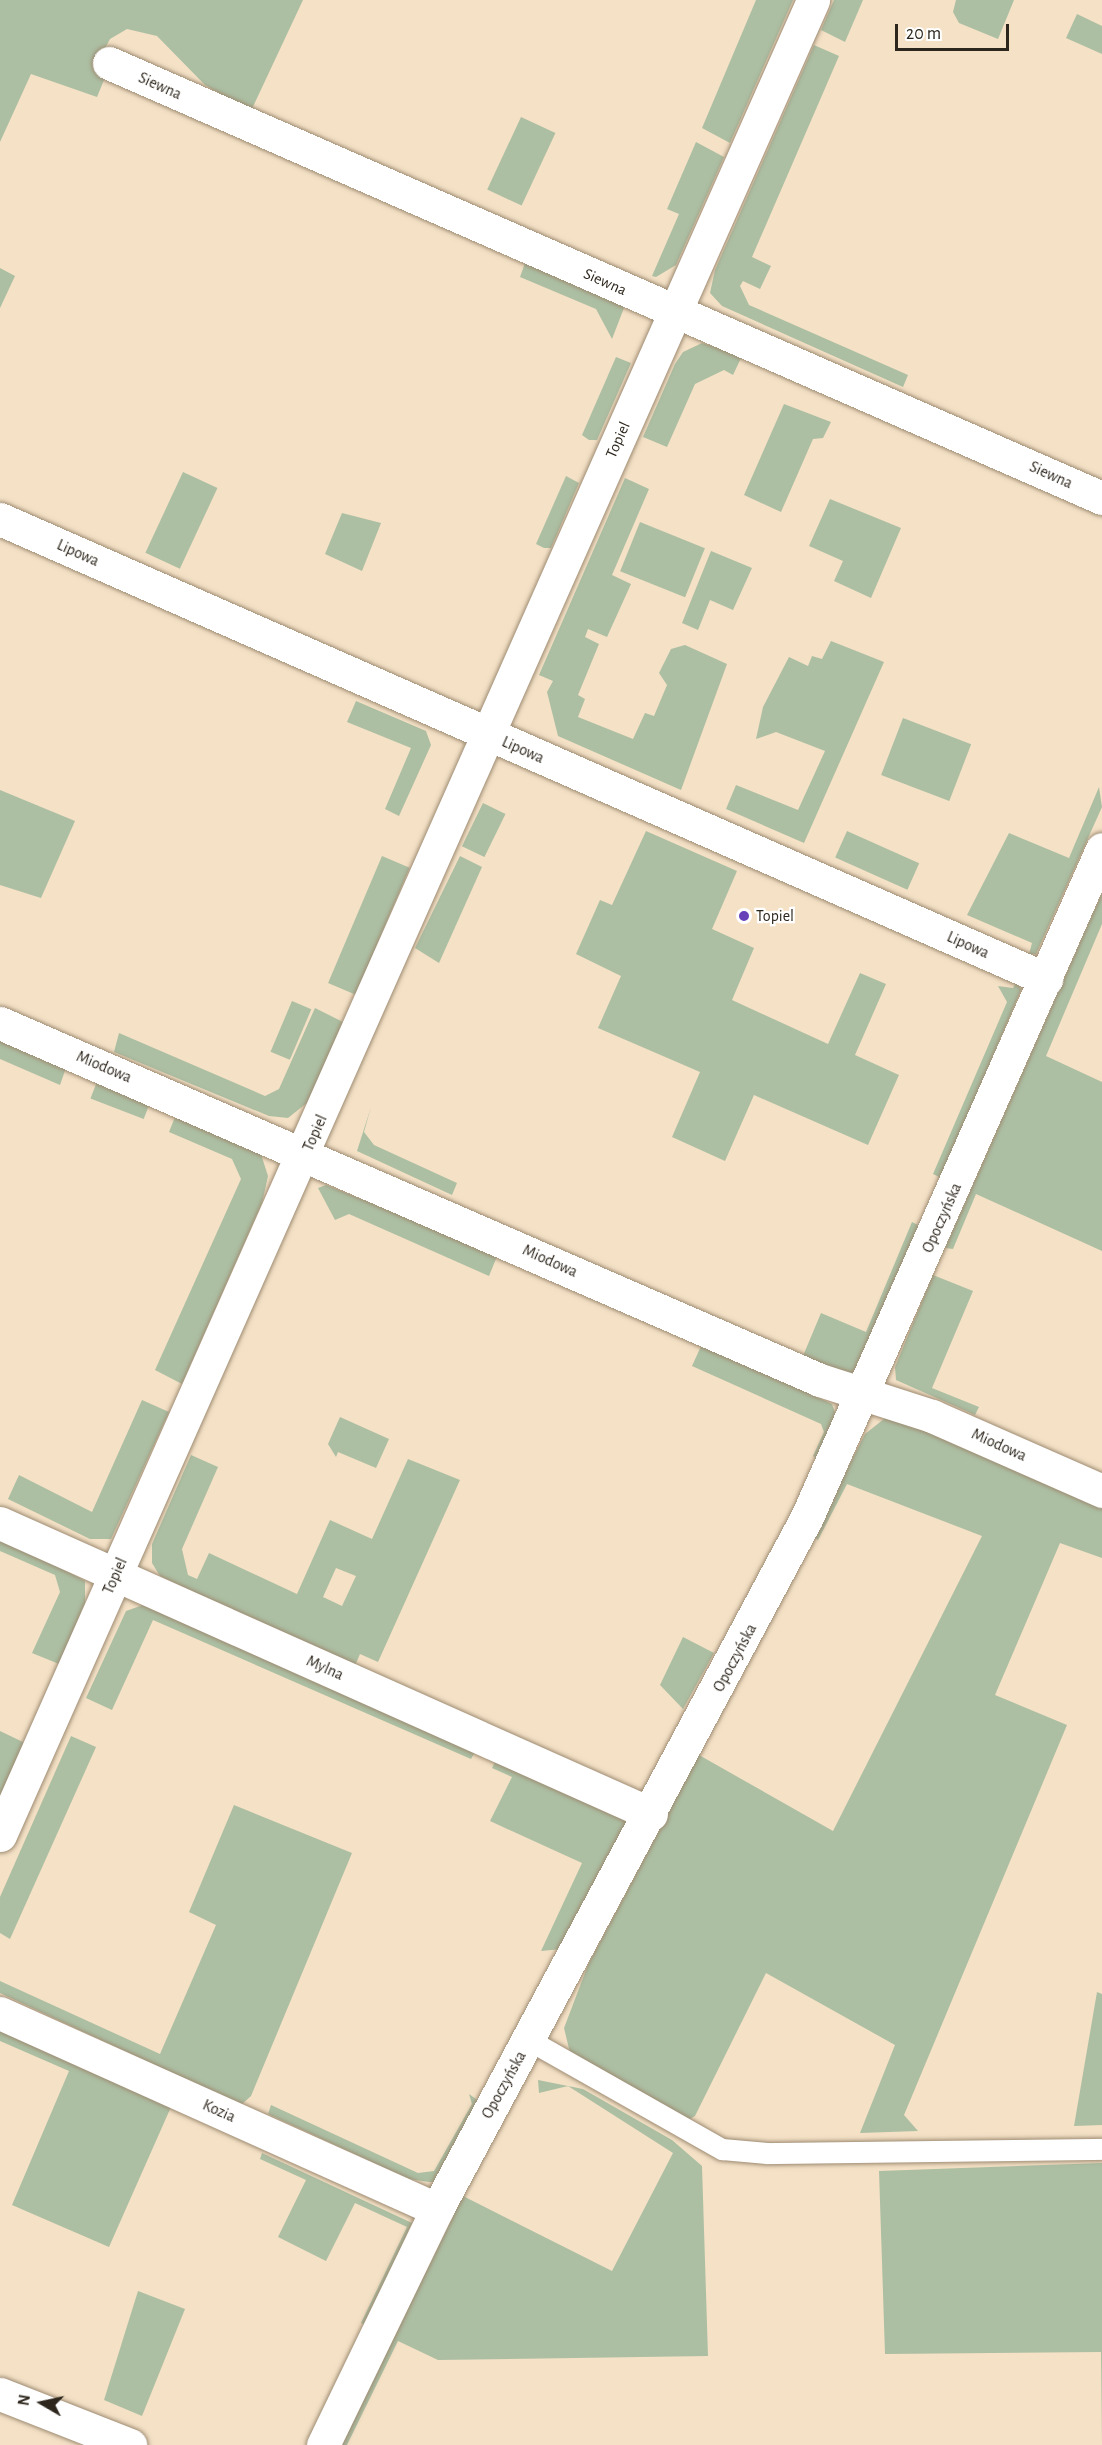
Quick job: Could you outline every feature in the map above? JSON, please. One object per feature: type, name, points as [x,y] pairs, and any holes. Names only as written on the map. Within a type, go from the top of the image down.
[{"type":"street","name":"Topiel","points":[[0,1835],[306,1154],[813,0]]},
{"type":"street","name":"Siewna","points":[[109,63],[1102,498]]},
{"type":"street","name":"Lipowa","points":[[0,519],[1046,979]]},
{"type":"street","name":"Opoczyńska","points":[[323,2445],[437,2209],[751,1629],[865,1393],[1102,849]]},
{"type":"street","name":"Miodowa","points":[[0,1023],[306,1154],[820,1380],[932,1416],[1102,1491]]},
{"type":"street","name":"Mylna","points":[[0,1523],[651,1814]]},
{"type":"street","name":"Kozia","points":[[0,2013],[437,2209]]},
{"type":"street","points":[[0,2394],[130,2445]]},
{"type":"lane","points":[[529,2040],[722,2149],[767,2153],[1102,2149]]},
{"type":"green space","points":[[0,0],[303,0],[251,111],[205,85],[157,36],[127,29],[110,39],[102,54],[98,70],[104,80],[97,97],[31,74],[0,142]]},
{"type":"green space","points":[[756,0],[793,0],[730,143],[702,128]]},
{"type":"green space","points":[[834,0],[863,0],[845,42],[821,30]]},
{"type":"green space","points":[[956,0],[1014,0],[998,39],[959,23],[953,12]]},
{"type":"green space","points":[[1077,14],[1102,26],[1102,54],[1066,38]]},
{"type":"green space","points":[[814,45],[839,56],[752,257],[771,266],[760,289],[743,281],[740,286],[749,305],[908,375],[903,387],[722,306],[710,293],[715,270]]},
{"type":"green space","points":[[521,117],[555,133],[522,206],[487,190]]},
{"type":"green space","points":[[696,142],[724,157],[676,265],[656,277],[652,276],[679,214],[667,209]]},
{"type":"green space","points":[[525,263],[620,304],[624,308],[612,339],[596,309],[520,277]]},
{"type":"green space","points":[[0,268],[15,276],[0,308]]},
{"type":"green space","points":[[702,343],[742,356],[733,375],[724,370],[695,384],[667,447],[643,437],[675,364],[683,352]]},
{"type":"green space","points":[[616,357],[631,363],[597,440],[589,440],[582,435]]},
{"type":"green space","points":[[784,404],[831,422],[823,438],[813,439],[781,512],[744,495]]},
{"type":"green space","points":[[183,472],[217,488],[180,569],[145,553]]},
{"type":"green space","points":[[566,476],[579,483],[551,548],[544,548],[536,544]]},
{"type":"green space","points":[[625,478],[649,489],[612,575],[631,584],[607,637],[588,629],[585,637],[599,644],[578,695],[585,699],[578,717],[633,739],[645,713],[654,716],[667,685],[659,673],[671,649],[685,645],[727,664],[681,790],[558,736],[547,692],[553,681],[539,675]]},
{"type":"green space","points":[[830,499],[901,528],[871,598],[834,581],[843,561],[809,546]]},
{"type":"green space","points":[[342,513],[381,523],[362,571],[325,554]]},
{"type":"green space","points":[[640,522],[705,548],[685,597],[620,571]]},
{"type":"green space","points":[[711,551],[752,568],[733,610],[710,600],[698,630],[682,623]]},
{"type":"green space","points":[[831,641],[884,662],[804,843],[726,809],[736,785],[798,810],[825,751],[776,732],[756,739],[763,707],[789,657],[808,666],[812,656],[822,659]]},
{"type":"green space","points":[[356,701],[426,731],[431,745],[399,816],[385,809],[411,748],[347,722]]},
{"type":"green space","points":[[903,718],[971,744],[949,801],[881,775]]},
{"type":"green space","points":[[1099,787],[1102,807],[1036,954],[1029,954],[1032,943],[967,915],[1009,833],[1069,858]]},
{"type":"green space","points":[[0,790],[75,821],[41,898],[0,885]]},
{"type":"green space","points":[[483,803],[505,814],[484,857],[462,846]]},
{"type":"green space","points":[[646,831],[737,871],[712,929],[754,948],[732,1000],[828,1044],[860,973],[886,984],[855,1055],[899,1075],[868,1145],[754,1095],[725,1161],[672,1137],[700,1072],[598,1028],[621,976],[576,954],[600,900],[612,905]]},
{"type":"green space","points":[[847,831],[919,863],[907,890],[835,857]]},
{"type":"green space","points":[[382,856],[410,868],[356,995],[328,983]]},
{"type":"green space","points":[[460,856],[482,867],[439,963],[415,948]]},
{"type":"green space","points":[[1102,893],[1102,924],[1046,1056],[1102,1082],[1102,1251],[976,1194],[953,1249],[945,1248]]},
{"type":"green space","points":[[1017,981],[1021,990],[941,1178],[933,1174],[1007,1002],[998,986],[1013,988]]},
{"type":"green space","points":[[292,1001],[311,1009],[290,1060],[271,1052]]},
{"type":"green space","points":[[315,1008],[343,1022],[308,1102],[288,1118],[269,1116],[114,1052],[119,1033],[265,1096],[279,1089]]},
{"type":"green space","points":[[0,1036],[67,1065],[60,1085],[0,1059]]},
{"type":"green space","points":[[98,1079],[151,1099],[144,1119],[90,1099]]},
{"type":"green space","points":[[371,1107],[364,1132],[374,1145],[457,1183],[452,1195],[357,1151]]},
{"type":"green space","points":[[177,1112],[259,1148],[268,1176],[262,1203],[182,1384],[155,1370],[241,1179],[232,1159],[169,1132]]},
{"type":"green space","points":[[326,1185],[498,1254],[489,1276],[349,1214],[335,1220],[318,1188]]},
{"type":"green space","points":[[912,1222],[920,1226],[857,1371],[845,1374],[803,1356],[821,1313],[866,1332]]},
{"type":"green space","points":[[933,1275],[973,1291],[932,1388],[979,1407],[975,1415],[896,1380],[895,1367]]},
{"type":"green space","points":[[702,1344],[832,1404],[837,1418],[819,1461],[813,1456],[824,1432],[821,1424],[692,1366]]},
{"type":"green space","points":[[142,1400],[169,1412],[111,1539],[90,1539],[8,1499],[19,1475],[92,1512]]},
{"type":"green space","points":[[889,1415],[1102,1505],[1102,1558],[1060,1543],[995,1695],[1067,1725],[904,2115],[918,2131],[860,2133],[895,2045],[766,1973],[695,2116],[685,2122],[571,2057],[564,2028],[588,1965],[699,1755],[833,1831],[982,1536],[847,1484],[818,1540],[813,1537],[865,1434]]},
{"type":"green space","points":[[340,1417],[389,1439],[376,1468],[338,1452],[336,1457],[328,1444]]},
{"type":"green space","points":[[191,1455],[218,1467],[182,1549],[188,1575],[197,1579],[209,1553],[297,1594],[330,1520],[372,1539],[408,1459],[460,1480],[378,1662],[360,1654],[354,1668],[160,1576],[152,1563],[152,1544]],"holes":[[[336,1568],[356,1576],[342,1606],[323,1597]]]},
{"type":"green space","points":[[0,1535],[85,1581],[85,1603],[59,1664],[32,1653],[60,1592],[55,1575],[0,1551]]},
{"type":"green space","points":[[143,1605],[475,1752],[471,1759],[153,1620],[112,1710],[86,1698],[126,1611]]},
{"type":"green space","points":[[683,1637],[714,1653],[683,1709],[660,1685]]},
{"type":"green space","points":[[0,1731],[25,1743],[0,1798]]},
{"type":"green space","points":[[71,1736],[96,1747],[10,1939],[0,1933],[0,1897]]},
{"type":"green space","points":[[496,1760],[633,1819],[562,1949],[541,1951],[582,1863],[490,1821],[512,1777],[492,1768]]},
{"type":"green space","points":[[234,1805],[352,1853],[251,2096],[241,2105],[0,1993],[0,1981],[160,2054],[216,1925],[189,1912]]},
{"type":"green space","points":[[1097,1992],[1102,1994],[1102,2125],[1074,2126]]},
{"type":"green space","points":[[0,2030],[171,2107],[109,2247],[12,2205],[69,2071],[0,2041]]},
{"type":"green space","points":[[538,2080],[568,2086],[539,2093]]},
{"type":"green space","points":[[568,2086],[583,2089],[672,2140],[702,2166],[708,2356],[438,2360],[398,2341],[347,2445],[341,2445],[463,2196],[612,2271],[673,2153]]},
{"type":"green space","points":[[469,2094],[480,2102],[435,2182],[409,2179],[268,2114],[271,2105],[418,2173],[434,2171],[472,2104]]},
{"type":"green space","points":[[262,2153],[412,2223],[366,2325],[361,2323],[407,2227],[355,2203],[326,2261],[278,2237],[306,2180],[260,2159]]},
{"type":"green space","points":[[1102,2163],[1102,2445],[1101,2352],[885,2354],[879,2171]]},
{"type":"green space","points":[[138,2291],[185,2309],[142,2416],[104,2400]]},
{"type":"place","name":"Topiel","points":[[744,916]]}]
